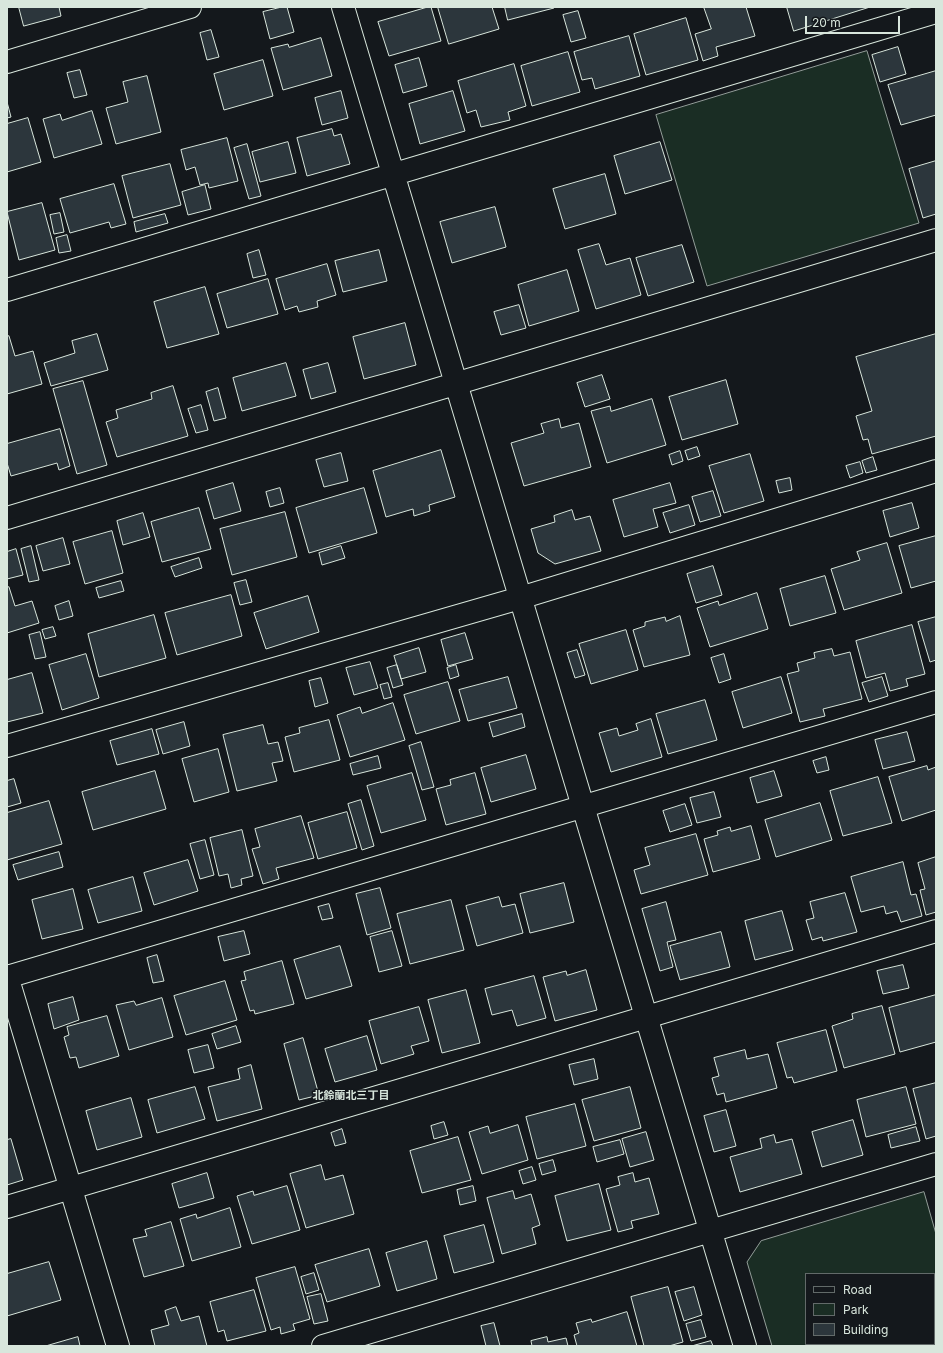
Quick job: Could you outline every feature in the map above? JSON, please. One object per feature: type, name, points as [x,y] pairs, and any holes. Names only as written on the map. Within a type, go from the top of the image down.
[{"type":"street","points":[[7,62],[190,7]]},
{"type":"street","points":[[343,7],[745,1346]]},
{"type":"street","points":[[7,290],[936,12]]},
{"type":"street","points":[[7,518],[936,240]]},
{"type":"street","points":[[7,746],[520,598],[936,471]]},
{"type":"street","points":[[118,1346],[7,977],[936,702]]},
{"type":"street","points":[[7,1207],[936,931]]},
{"type":"street","points":[[323,1346],[936,1164]]},
{"type":"green space","points":[[867,51],[919,223],[707,286],[656,115]]},
{"type":"green space","points":[[924,1192],[936,1234],[936,1346],[772,1346],[747,1262],[761,1241]]},
{"type":"building","points":[[19,7],[59,7],[61,16],[24,26]]},
{"type":"building","points":[[287,7],[294,32],[270,39],[263,12]]},
{"type":"building","points":[[431,7],[441,41],[389,56],[378,22]]},
{"type":"building","points":[[438,7],[492,7],[499,29],[449,44]]},
{"type":"building","points":[[505,7],[554,7],[554,8],[508,20]]},
{"type":"building","points":[[704,7],[746,7],[755,36],[716,47],[718,56],[703,61],[695,34],[711,29]]},
{"type":"building","points":[[787,7],[870,7],[794,31]]},
{"type":"building","points":[[578,11],[586,38],[571,42],[563,15]]},
{"type":"building","points":[[686,18],[698,60],[646,75],[634,34]]},
{"type":"building","points":[[211,30],[219,57],[207,60],[200,33]]},
{"type":"building","points":[[629,36],[640,76],[595,89],[592,78],[582,80],[574,52]]},
{"type":"building","points":[[321,38],[332,76],[283,90],[271,48],[288,44],[289,47]]},
{"type":"building","points":[[898,47],[906,74],[880,82],[872,55]]},
{"type":"building","points":[[568,52],[580,92],[532,106],[521,66]]},
{"type":"building","points":[[419,58],[427,86],[403,93],[395,65]]},
{"type":"building","points":[[263,60],[273,96],[224,110],[214,74]]},
{"type":"building","points":[[514,64],[526,106],[508,112],[510,120],[481,127],[476,110],[467,113],[458,81]]},
{"type":"building","points":[[80,70],[87,95],[74,98],[67,73]]},
{"type":"building","points":[[936,71],[936,115],[901,125],[888,85]]},
{"type":"building","points":[[147,76],[161,132],[116,144],[106,108],[128,102],[123,82]]},
{"type":"building","points":[[341,91],[348,118],[322,125],[315,98]]},
{"type":"building","points":[[453,91],[465,131],[420,144],[409,104]]},
{"type":"building","points":[[7,102],[11,117],[7,118]]},
{"type":"building","points":[[92,111],[102,144],[54,158],[43,119],[60,114],[62,120]]},
{"type":"building","points":[[28,118],[41,162],[7,172],[7,124]]},
{"type":"building","points":[[332,129],[334,136],[341,134],[350,164],[307,176],[297,138]]},
{"type":"building","points":[[227,138],[238,181],[209,188],[208,183],[200,185],[195,167],[186,170],[181,150]]},
{"type":"building","points":[[288,142],[296,173],[260,182],[252,152]]},
{"type":"building","points":[[660,142],[672,180],[625,194],[614,156]]},
{"type":"building","points":[[247,144],[261,196],[249,199],[234,148]]},
{"type":"building","points":[[936,161],[936,214],[923,218],[909,169]]},
{"type":"building","points":[[170,164],[181,205],[133,218],[122,176]]},
{"type":"building","points":[[605,174],[616,214],[565,229],[553,189]]},
{"type":"building","points":[[114,184],[126,224],[111,228],[109,222],[70,233],[60,199]]},
{"type":"building","points":[[205,185],[211,209],[188,215],[182,192]]},
{"type":"building","points":[[42,203],[55,250],[19,260],[7,212]]},
{"type":"building","points":[[495,207],[506,247],[452,263],[440,222]]},
{"type":"building","points":[[60,213],[64,232],[54,234],[50,215]]},
{"type":"building","points":[[165,214],[168,223],[136,232],[134,222]]},
{"type":"building","points":[[67,235],[71,251],[59,253],[56,238]]},
{"type":"building","points":[[599,244],[606,265],[630,258],[641,295],[596,309],[578,250]]},
{"type":"building","points":[[682,245],[694,282],[648,296],[636,258]]},
{"type":"building","points":[[259,250],[266,275],[253,278],[247,254]]},
{"type":"building","points":[[379,250],[387,281],[343,292],[335,261]]},
{"type":"building","points":[[327,264],[336,295],[317,301],[318,307],[299,312],[297,306],[285,310],[276,279]]},
{"type":"building","points":[[567,270],[579,311],[529,326],[518,285]]},
{"type":"building","points":[[268,279],[278,314],[227,328],[217,294]]},
{"type":"building","points":[[205,287],[219,334],[167,348],[154,302]]},
{"type":"building","points":[[519,305],[526,328],[501,335],[494,312]]},
{"type":"building","points":[[405,323],[416,365],[364,379],[353,337]]},
{"type":"building","points":[[97,334],[108,370],[51,386],[44,363],[75,353],[72,341]]},
{"type":"building","points":[[936,334],[936,436],[872,454],[868,439],[863,440],[856,416],[872,411],[856,357]]},
{"type":"building","points":[[9,336],[15,356],[33,351],[42,384],[7,394],[7,337]]},
{"type":"building","points":[[286,363],[296,396],[242,411],[233,378]]},
{"type":"building","points":[[328,363],[336,392],[311,399],[303,370]]},
{"type":"building","points":[[602,375],[610,399],[585,407],[577,383]]},
{"type":"building","points":[[726,380],[738,424],[682,440],[669,397]]},
{"type":"building","points":[[83,381],[107,465],[77,474],[53,389]]},
{"type":"building","points":[[173,386],[188,436],[117,457],[106,422],[118,418],[116,410],[152,399],[151,393]]},
{"type":"building","points":[[218,388],[226,418],[214,421],[206,392]]},
{"type":"building","points":[[652,399],[666,445],[607,463],[591,411],[610,406],[611,411]]},
{"type":"building","points":[[201,405],[208,430],[196,433],[188,409]]},
{"type":"building","points":[[559,419],[561,428],[579,423],[591,467],[524,486],[511,443],[544,433],[541,424]]},
{"type":"building","points":[[60,429],[70,466],[59,470],[57,463],[11,476],[7,463],[7,444]]},
{"type":"building","points":[[697,447],[700,456],[688,460],[685,451]]},
{"type":"building","points":[[441,450],[455,497],[429,505],[430,511],[414,516],[413,509],[386,517],[373,471]]},
{"type":"building","points":[[680,451],[683,461],[672,465],[669,455]]},
{"type":"building","points":[[341,453],[348,481],[324,487],[316,460]]},
{"type":"building","points":[[750,454],[764,501],[724,513],[709,466]]},
{"type":"building","points":[[873,457],[877,470],[866,473],[862,461]]},
{"type":"building","points":[[860,462],[863,473],[850,478],[846,466]]},
{"type":"building","points":[[790,478],[792,490],[779,493],[776,481]]},
{"type":"building","points":[[233,483],[241,511],[214,519],[206,491]]},
{"type":"building","points":[[670,483],[676,503],[653,509],[658,527],[624,537],[613,500]]},
{"type":"building","points":[[280,488],[284,503],[270,507],[266,492]]},
{"type":"building","points":[[364,488],[377,533],[309,553],[296,508]]},
{"type":"building","points":[[713,491],[721,516],[700,522],[692,497]]},
{"type":"building","points":[[912,503],[919,528],[890,537],[883,511]]},
{"type":"building","points":[[689,505],[695,525],[670,533],[663,513]]},
{"type":"building","points":[[199,508],[211,549],[162,562],[151,522]]},
{"type":"building","points":[[572,510],[575,520],[590,516],[601,551],[555,564],[538,553],[531,529],[555,522],[554,516]]},
{"type":"building","points":[[285,512],[297,557],[232,575],[220,529]]},
{"type":"building","points":[[143,513],[150,537],[123,545],[117,521]]},
{"type":"building","points":[[112,531],[123,573],[85,584],[73,542]]},
{"type":"building","points":[[936,536],[936,581],[911,588],[899,546]]},
{"type":"building","points":[[63,538],[70,564],[43,571],[36,546]]},
{"type":"building","points":[[887,543],[902,593],[844,610],[831,569],[860,560],[857,552]]},
{"type":"building","points":[[31,546],[39,580],[29,582],[21,549]]},
{"type":"building","points":[[341,546],[345,558],[322,565],[319,553]]},
{"type":"building","points":[[16,549],[23,575],[7,579],[7,552]]},
{"type":"building","points":[[199,558],[202,568],[175,577],[171,567]]},
{"type":"building","points":[[713,566],[722,595],[696,603],[687,574]]},
{"type":"building","points":[[825,576],[836,613],[790,626],[780,589]]},
{"type":"building","points":[[246,580],[252,602],[240,605],[234,583]]},
{"type":"building","points":[[121,581],[124,591],[99,598],[96,588]]},
{"type":"building","points":[[9,587],[15,606],[32,601],[39,623],[7,633],[7,588]]},
{"type":"building","points":[[757,593],[768,629],[710,647],[697,608],[718,601],[719,605]]},
{"type":"building","points":[[231,595],[242,636],[177,655],[165,613]]},
{"type":"building","points":[[308,596],[319,632],[266,649],[254,613]]},
{"type":"building","points":[[69,601],[73,616],[59,620],[55,606]]},
{"type":"building","points":[[154,615],[166,658],[99,677],[88,634]]},
{"type":"building","points":[[680,616],[690,655],[644,667],[633,630],[645,626],[645,622],[665,617],[666,621]]},
{"type":"building","points":[[936,617],[936,660],[930,662],[918,622]]},
{"type":"building","points":[[912,625],[925,674],[906,679],[908,686],[890,691],[885,673],[866,678],[856,641]]},
{"type":"building","points":[[53,627],[56,636],[45,639],[42,630]]},
{"type":"building","points":[[626,630],[638,670],[591,684],[579,644]]},
{"type":"building","points":[[40,632],[46,657],[35,659],[29,635]]},
{"type":"building","points":[[465,633],[473,659],[448,666],[441,640]]},
{"type":"building","points":[[419,648],[426,672],[401,679],[394,656]]},
{"type":"building","points":[[832,649],[834,656],[850,652],[862,699],[823,709],[825,716],[800,722],[787,674],[799,671],[797,663],[815,658],[814,653]]},
{"type":"building","points":[[577,650],[585,675],[575,678],[567,653]]},
{"type":"building","points":[[86,654],[99,698],[62,710],[49,665]]},
{"type":"building","points":[[724,654],[731,679],[719,683],[711,658]]},
{"type":"building","points":[[370,662],[378,688],[354,695],[346,668]]},
{"type":"building","points":[[397,665],[403,685],[393,688],[387,668]]},
{"type":"building","points":[[456,665],[459,676],[450,679],[447,668]]},
{"type":"building","points":[[32,673],[43,713],[7,722],[7,680]]},
{"type":"building","points":[[508,677],[517,708],[468,721],[459,690]]},
{"type":"building","points":[[781,677],[792,713],[743,728],[732,692]]},
{"type":"building","points":[[882,677],[888,696],[869,702],[862,683]]},
{"type":"building","points":[[321,678],[328,703],[315,707],[309,681]]},
{"type":"building","points":[[448,682],[460,721],[416,734],[404,695]]},
{"type":"building","points":[[388,683],[392,697],[384,699],[380,685]]},
{"type":"building","points":[[705,700],[717,740],[668,754],[656,714]]},
{"type":"building","points":[[393,703],[405,740],[350,757],[337,715],[360,707],[362,713]]},
{"type":"building","points":[[522,714],[525,727],[493,737],[489,723]]},
{"type":"building","points":[[651,719],[662,757],[611,772],[599,733],[617,728],[619,736],[638,730],[636,724]]},
{"type":"building","points":[[329,720],[340,760],[294,772],[285,737],[300,733],[299,728]]},
{"type":"building","points":[[184,722],[190,746],[163,754],[156,730]]},
{"type":"building","points":[[263,725],[268,744],[278,742],[283,761],[272,763],[277,781],[237,791],[223,735]]},
{"type":"building","points":[[152,729],[159,754],[117,765],[110,741]]},
{"type":"building","points":[[907,732],[915,761],[883,769],[875,740]]},
{"type":"building","points":[[421,742],[434,787],[422,790],[409,746]]},
{"type":"building","points":[[218,749],[229,792],[194,802],[182,759]]},
{"type":"building","points":[[526,755],[536,789],[491,802],[481,768]]},
{"type":"building","points":[[378,756],[381,768],[353,775],[350,764]]},
{"type":"building","points":[[826,757],[829,770],[817,773],[813,761]]},
{"type":"building","points":[[927,766],[928,770],[936,767],[936,810],[902,821],[889,777]]},
{"type":"building","points":[[155,771],[166,809],[93,830],[82,792]]},
{"type":"building","points":[[774,771],[782,796],[757,803],[750,778]]},
{"type":"building","points":[[412,773],[426,820],[381,833],[367,786]]},
{"type":"building","points":[[475,773],[486,814],[446,825],[436,789],[451,785],[450,780]]},
{"type":"building","points":[[878,777],[892,823],[843,836],[830,791]]},
{"type":"building","points":[[14,779],[21,803],[7,807],[7,781]]},
{"type":"building","points":[[714,792],[721,817],[697,823],[690,798]]},
{"type":"building","points":[[361,800],[374,846],[362,850],[348,804]]},
{"type":"building","points":[[49,801],[62,844],[7,860],[7,813]]},
{"type":"building","points":[[820,803],[832,840],[776,857],[765,820]]},
{"type":"building","points":[[685,804],[692,825],[670,832],[663,811]]},
{"type":"building","points":[[347,812],[357,848],[318,859],[308,823]]},
{"type":"building","points":[[301,816],[314,858],[276,868],[279,879],[263,884],[252,849],[260,847],[255,829]]},
{"type":"building","points":[[751,826],[760,859],[713,872],[704,839],[718,835],[717,831],[730,827],[731,831]]},
{"type":"building","points":[[242,830],[253,876],[241,879],[242,885],[231,888],[228,874],[219,876],[210,838]]},
{"type":"building","points":[[696,834],[708,875],[641,894],[634,870],[650,865],[645,848]]},
{"type":"building","points":[[205,840],[214,875],[200,879],[190,844]]},
{"type":"building","points":[[59,852],[63,867],[18,880],[13,865]]},
{"type":"building","points":[[936,857],[936,912],[926,915],[920,890],[925,889],[918,863]]},
{"type":"building","points":[[188,860],[198,891],[154,905],[144,873]]},
{"type":"building","points":[[903,862],[911,895],[916,894],[922,916],[901,922],[897,911],[886,914],[884,906],[861,912],[851,877]]},
{"type":"building","points":[[133,877],[142,911],[98,923],[88,890]]},
{"type":"building","points":[[564,883],[574,922],[530,933],[520,894]]},
{"type":"building","points":[[380,888],[391,928],[367,935],[356,894]]},
{"type":"building","points":[[73,889],[83,929],[42,939],[32,900]]},
{"type":"building","points":[[845,893],[857,932],[823,941],[822,937],[812,940],[806,920],[814,918],[810,902]]},
{"type":"building","points":[[499,897],[502,907],[515,904],[523,933],[477,946],[466,906]]},
{"type":"building","points":[[451,900],[464,950],[410,964],[397,914]]},
{"type":"building","points":[[666,902],[676,940],[667,942],[673,967],[660,971],[642,909]]},
{"type":"building","points":[[329,904],[333,918],[322,920],[318,907]]},
{"type":"building","points":[[782,911],[793,950],[755,960],[745,921]]},
{"type":"building","points":[[244,931],[250,954],[224,961],[218,937]]},
{"type":"building","points":[[392,931],[402,966],[379,972],[370,937]]},
{"type":"building","points":[[721,932],[730,967],[680,980],[670,946]]},
{"type":"building","points":[[340,946],[352,986],[306,999],[294,960]]},
{"type":"building","points":[[157,955],[164,981],[153,983],[147,958]]},
{"type":"building","points":[[282,961],[294,1004],[255,1014],[254,1010],[250,1011],[241,981],[246,980],[244,972]]},
{"type":"building","points":[[903,965],[909,988],[883,994],[877,971]]},
{"type":"building","points":[[586,970],[597,1010],[555,1021],[543,977],[566,971],[567,975]]},
{"type":"building","points":[[534,976],[546,1018],[517,1026],[512,1010],[492,1015],[485,989]]},
{"type":"building","points":[[225,981],[237,1020],[186,1035],[174,996]]},
{"type":"building","points":[[466,990],[480,1043],[442,1053],[428,1000]]},
{"type":"building","points":[[936,995],[936,1042],[900,1052],[889,1008]]},
{"type":"building","points":[[73,997],[79,1020],[54,1029],[48,1004]]},
{"type":"building","points":[[162,998],[173,1037],[129,1050],[116,1005],[134,1001],[136,1005]]},
{"type":"building","points":[[882,1006],[895,1054],[844,1068],[832,1026],[853,1019],[852,1014]]},
{"type":"building","points":[[419,1007],[429,1041],[411,1046],[414,1054],[381,1064],[369,1021]]},
{"type":"building","points":[[107,1016],[119,1056],[79,1068],[76,1057],[70,1058],[64,1037],[69,1035],[67,1027]]},
{"type":"building","points":[[236,1026],[241,1042],[217,1049],[212,1034]]},
{"type":"building","points":[[826,1030],[837,1071],[794,1083],[792,1077],[787,1078],[777,1043]]},
{"type":"building","points":[[367,1036],[377,1070],[335,1082],[325,1049]]},
{"type":"building","points":[[303,1038],[319,1095],[299,1100],[284,1044]]},
{"type":"building","points":[[208,1045],[214,1068],[194,1073],[188,1050]]},
{"type":"building","points":[[745,1050],[747,1059],[768,1054],[777,1088],[726,1102],[724,1093],[717,1095],[712,1078],[719,1076],[714,1058]]},
{"type":"building","points":[[594,1059],[598,1079],[574,1085],[569,1065]]},
{"type":"building","points":[[251,1065],[262,1109],[217,1121],[208,1087],[240,1079],[238,1069]]},
{"type":"building","points":[[936,1083],[936,1136],[926,1139],[913,1089]]},
{"type":"building","points":[[195,1087],[205,1119],[157,1133],[148,1100]]},
{"type":"building","points":[[630,1087],[641,1128],[594,1141],[582,1100]]},
{"type":"building","points":[[906,1087],[916,1124],[866,1137],[857,1100]]},
{"type":"building","points":[[131,1098],[142,1137],[97,1150],[86,1111]]},
{"type":"building","points":[[575,1104],[586,1146],[537,1159],[526,1117]]},
{"type":"building","points":[[726,1110],[736,1146],[714,1152],[704,1116]]},
{"type":"building","points":[[853,1120],[863,1155],[822,1167],[812,1132]]},
{"type":"building","points":[[444,1122],[448,1135],[434,1139],[431,1126]]},
{"type":"building","points":[[518,1125],[528,1160],[482,1174],[469,1132],[488,1126],[490,1133]]},
{"type":"building","points":[[916,1127],[920,1141],[891,1148],[888,1135]]},
{"type":"building","points":[[342,1129],[346,1143],[335,1146],[331,1133]]},
{"type":"building","points":[[646,1132],[654,1160],[630,1167],[622,1139]]},
{"type":"building","points":[[774,1135],[776,1143],[792,1139],[802,1174],[740,1192],[730,1157],[762,1148],[760,1139]]},
{"type":"building","points":[[458,1137],[471,1180],[422,1193],[410,1151]]},
{"type":"building","points":[[11,1139],[23,1180],[7,1185],[7,1140]]},
{"type":"building","points":[[620,1140],[624,1154],[597,1162],[593,1147]]},
{"type":"building","points":[[553,1160],[556,1171],[542,1175],[539,1164]]},
{"type":"building","points":[[321,1165],[325,1180],[343,1175],[354,1214],[306,1228],[290,1174]]},
{"type":"building","points":[[532,1167],[536,1180],[523,1184],[519,1171]]},
{"type":"building","points":[[207,1173],[214,1198],[179,1208],[172,1184]]},
{"type":"building","points":[[633,1173],[635,1182],[649,1178],[659,1214],[631,1221],[633,1228],[618,1232],[606,1189],[620,1185],[618,1177]]},
{"type":"building","points":[[599,1184],[611,1230],[567,1241],[555,1196]]},
{"type":"building","points":[[287,1186],[300,1230],[252,1244],[237,1196],[253,1191],[254,1195]]},
{"type":"building","points":[[473,1186],[476,1201],[460,1205],[457,1190]]},
{"type":"building","points":[[513,1191],[515,1199],[531,1194],[540,1225],[532,1228],[536,1244],[502,1254],[487,1198]]},
{"type":"building","points":[[230,1208],[241,1247],[192,1261],[180,1219],[196,1214],[197,1218]]},
{"type":"building","points":[[171,1222],[184,1266],[144,1277],[133,1239],[147,1236],[145,1230]]},
{"type":"building","points":[[484,1225],[494,1262],[454,1273],[444,1236]]},
{"type":"building","points":[[427,1241],[437,1279],[397,1291],[386,1253]]},
{"type":"building","points":[[369,1249],[380,1286],[327,1302],[315,1265]]},
{"type":"building","points":[[49,1262],[61,1300],[7,1316],[7,1274]]},
{"type":"building","points":[[295,1267],[310,1319],[293,1324],[295,1330],[281,1334],[280,1327],[271,1330],[256,1278]]},
{"type":"building","points":[[314,1273],[319,1290],[306,1294],[301,1277]]},
{"type":"building","points":[[668,1287],[683,1342],[669,1346],[644,1346],[631,1297]]},
{"type":"building","points":[[694,1287],[702,1315],[684,1321],[675,1292]]},
{"type":"building","points":[[254,1290],[266,1331],[227,1341],[224,1330],[218,1332],[210,1302]]},
{"type":"building","points":[[321,1294],[328,1321],[314,1324],[307,1297]]},
{"type":"building","points":[[176,1307],[181,1321],[199,1316],[207,1346],[155,1346],[151,1330],[169,1325],[165,1311]]},
{"type":"building","points":[[627,1312],[637,1346],[577,1346],[574,1335],[579,1333],[576,1323],[591,1319],[592,1322]]},
{"type":"building","points":[[701,1320],[706,1337],[691,1341],[686,1324]]},
{"type":"building","points":[[494,1323],[500,1346],[486,1346],[481,1326]]},
{"type":"building","points":[[78,1337],[80,1346],[46,1346]]},
{"type":"building","points":[[547,1337],[548,1342],[566,1338],[568,1346],[532,1346],[531,1341]]},
{"type":"building","points":[[711,1341],[713,1346],[692,1346]]},
{"type":"district","name":"北鈴蘭北三丁目","points":[[351,1096]]}]
